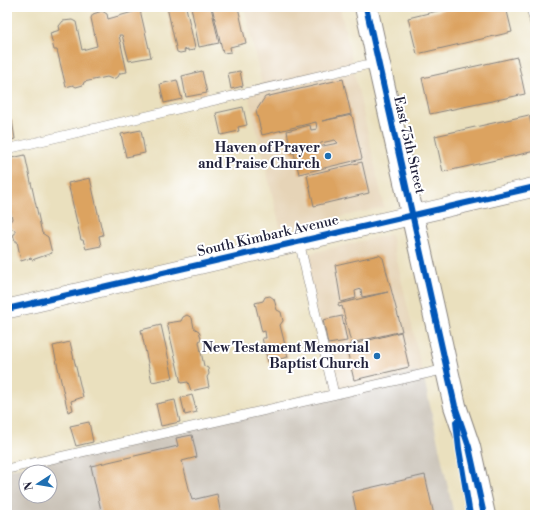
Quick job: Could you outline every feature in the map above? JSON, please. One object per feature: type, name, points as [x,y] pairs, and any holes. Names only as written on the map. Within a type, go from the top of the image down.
[{"type":"main road","name":"East 75th Street","points":[[366,7],[446,369],[455,406],[469,448],[484,515]]},
{"type":"main road","name":"East 75th Street","points":[[455,406],[459,449],[470,515]]},
{"type":"street","name":"South Kimbark Avenue","points":[[7,309],[535,187]]},
{"type":"lane","points":[[531,7],[535,24]]},
{"type":"lane","points":[[7,149],[378,62]]},
{"type":"lane","points":[[299,241],[334,394]]},
{"type":"lane","points":[[7,469],[446,369]]},
{"type":"shaded area","points":[[244,7],[340,7],[384,207],[281,231],[248,93],[263,89]]},
{"type":"shaded area","points":[[391,234],[423,374],[334,394],[303,255]]},
{"type":"shaded area","points":[[415,371],[423,374],[454,515],[7,515],[7,470],[18,467],[18,504],[58,504],[58,464],[33,464],[334,394]]},
{"type":"building","points":[[167,7],[186,7],[195,48],[194,50],[188,51],[188,49],[184,50],[185,52],[177,52]]},
{"type":"building","points":[[191,7],[211,7],[219,43],[199,47]]},
{"type":"building","points":[[212,7],[238,7],[246,43],[230,47],[231,52],[223,53]]},
{"type":"building","points":[[454,7],[506,7],[512,32],[417,54],[408,18]]},
{"type":"building","points":[[140,10],[151,57],[129,61],[122,35],[119,35],[127,72],[120,73],[118,77],[112,79],[107,77],[84,82],[83,85],[76,87],[73,85],[66,87],[57,50],[54,50],[50,33],[60,30],[59,26],[63,21],[72,20],[76,22],[82,50],[97,46],[91,18],[93,14],[102,11],[107,14],[108,19]]},
{"type":"building","points":[[517,57],[525,94],[430,114],[422,78]]},
{"type":"building","points":[[202,71],[207,93],[186,97],[182,76]]},
{"type":"building","points":[[240,71],[243,86],[231,89],[228,73]]},
{"type":"building","points":[[343,79],[351,114],[322,121],[352,115],[362,159],[299,174],[294,153],[291,153],[287,131],[310,125],[311,130],[317,129],[316,122],[262,135],[256,111],[265,97]],"holes":[[[335,140],[338,143],[318,147],[321,143]]]},
{"type":"building","points":[[177,80],[182,99],[164,103],[160,84]]},
{"type":"building","points":[[243,107],[247,125],[238,127],[239,131],[221,135],[216,113]]},
{"type":"building","points":[[529,115],[535,139],[535,151],[443,172],[435,136]]},
{"type":"building","points":[[12,120],[15,139],[7,141],[7,121]]},
{"type":"building","points":[[141,130],[145,153],[126,157],[121,134]]},
{"type":"building","points":[[25,155],[42,233],[48,237],[52,253],[32,260],[31,258],[21,261],[17,241],[15,241],[13,234],[15,234],[15,230],[10,228],[9,223],[12,219],[10,209],[7,207],[7,159]]},
{"type":"building","points":[[362,162],[369,193],[314,206],[307,175]]},
{"type":"building","points":[[90,178],[103,235],[99,236],[101,246],[86,249],[83,240],[81,240],[68,183]]},
{"type":"building","points":[[379,255],[383,258],[402,331],[351,343],[342,306],[339,307],[338,304],[388,292],[362,297],[361,289],[355,291],[356,298],[341,302],[335,265]]},
{"type":"building","points":[[270,296],[274,299],[277,310],[281,312],[283,321],[280,325],[288,357],[268,362],[262,338],[266,338],[265,331],[262,332],[255,303],[263,301],[265,297]]},
{"type":"building","points":[[187,315],[192,318],[194,328],[199,331],[201,338],[199,342],[204,366],[208,368],[209,374],[207,377],[209,387],[191,391],[188,382],[181,383],[167,323],[181,321],[183,317]]},
{"type":"building","points":[[342,316],[347,341],[328,344],[323,320]]},
{"type":"building","points":[[161,325],[173,378],[152,382],[141,330]]},
{"type":"building","name":"New Testament Memorial Baptist Church","points":[[401,332],[409,367],[354,380],[346,346]]},
{"type":"building","points":[[70,342],[83,397],[71,401],[73,410],[68,412],[53,346]]},
{"type":"building","points":[[192,395],[197,412],[185,415],[181,398]]},
{"type":"building","points":[[175,400],[180,422],[161,426],[156,404]]},
{"type":"building","points":[[89,422],[93,442],[76,446],[70,426]]},
{"type":"building","points":[[192,435],[197,457],[182,461],[192,500],[217,494],[221,515],[102,515],[91,466],[178,446],[176,438]]},
{"type":"building","points":[[425,475],[434,515],[357,515],[352,492]]},
{"type":"cycle path","points":[[366,7],[455,406],[469,447],[484,515]]},
{"type":"cycle path","points":[[7,309],[535,187]]},
{"type":"cycle path","points":[[456,422],[470,515]]},
{"type":"place","name":"Haven of Prayer and Praise Church","points":[[328,156]]},
{"type":"place","name":"New Testament Memorial Baptist Church","points":[[377,356]]}]
